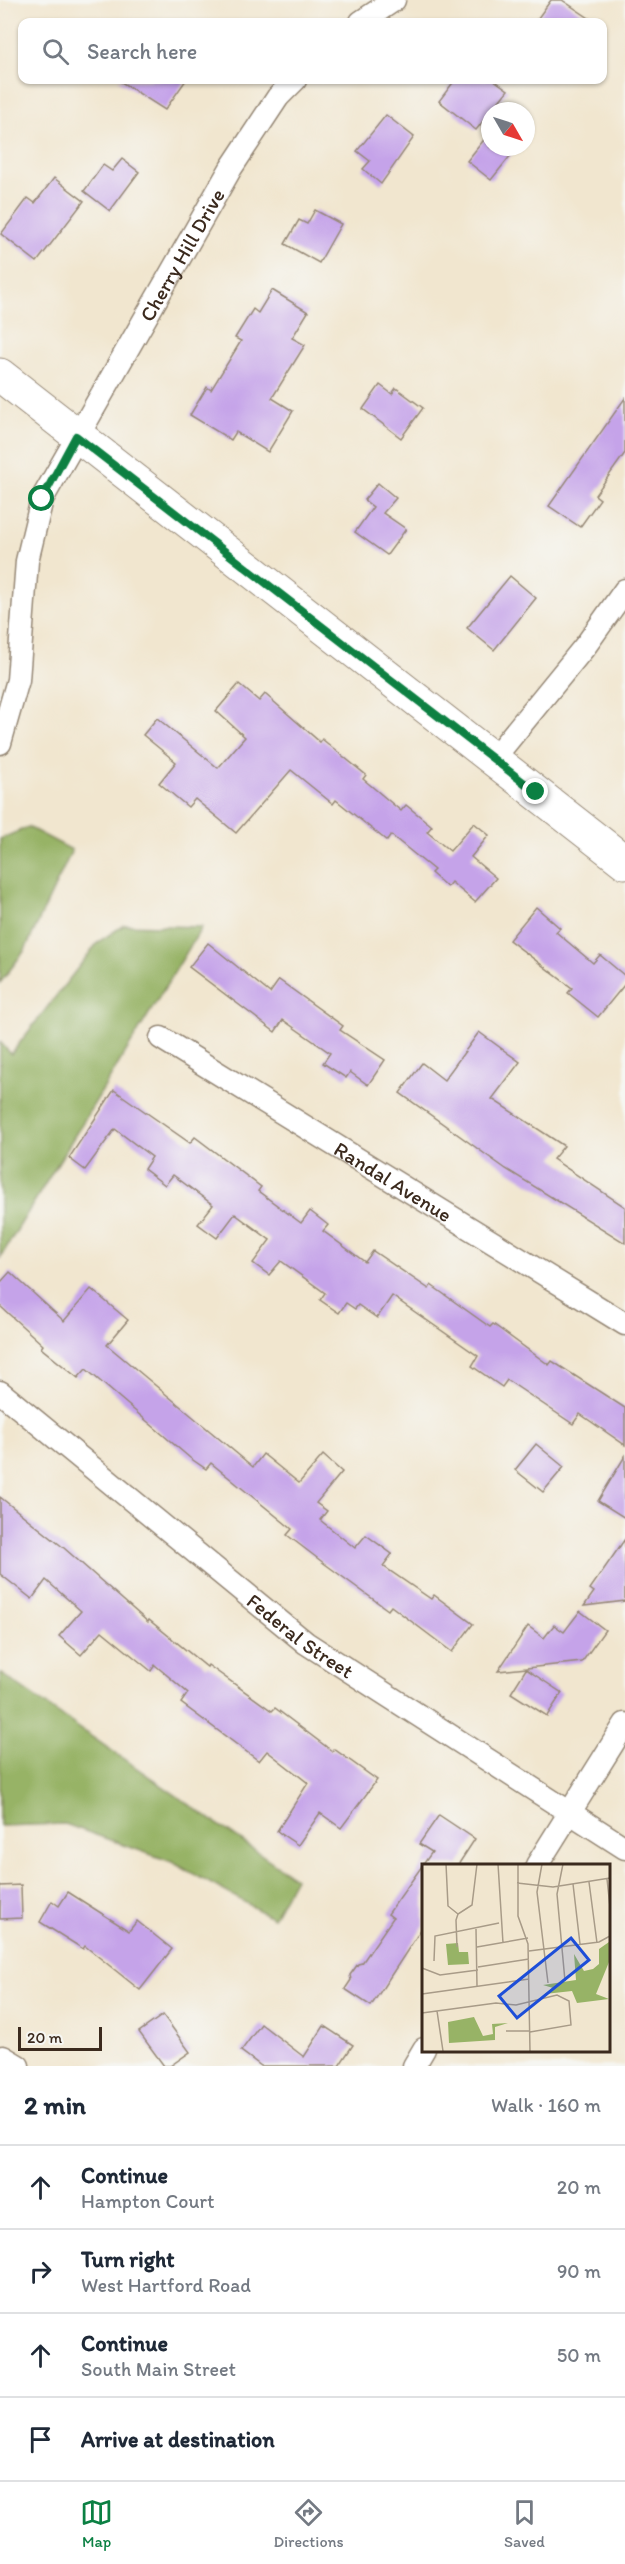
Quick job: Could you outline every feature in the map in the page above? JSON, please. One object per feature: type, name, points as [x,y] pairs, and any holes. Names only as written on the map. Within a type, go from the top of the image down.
[{"type":"street","points":[[367,18],[394,0]]},
{"type":"street","name":"Cherry Hill Drive","points":[[0,743],[18,680],[27,561],[42,499],[231,168],[278,97],[291,84]]},
{"type":"street","points":[[0,375],[625,862]]},
{"type":"street","points":[[493,759],[586,645],[625,590]]},
{"type":"street","name":"Randal Avenue","points":[[161,1038],[625,1324]]},
{"type":"street","name":"Federal Street","points":[[0,1392],[306,1643],[625,1848]]},
{"type":"street","points":[[538,1864],[625,1724]]},
{"type":"street","points":[[414,2066],[423,2051]]},
{"type":"green space","points":[[28,827],[72,850],[25,950],[0,983],[0,839]]},
{"type":"green space","points":[[124,925],[202,927],[0,1258],[0,1042],[11,1054],[98,942]]},
{"type":"green space","points":[[0,1673],[295,1878],[273,1918],[172,1862],[65,1824],[0,1826]]},
{"type":"building","points":[[551,0],[562,0],[589,18],[538,18]]},
{"type":"building","points":[[124,84],[183,84],[165,110]]},
{"type":"building","points":[[452,84],[500,84],[508,90],[498,102],[481,102],[481,124],[476,130],[439,101]]},
{"type":"building","points":[[386,115],[414,137],[381,184],[363,169],[370,161],[357,151]]},
{"type":"building","points":[[481,144],[481,156],[510,156],[491,180],[467,161]]},
{"type":"building","points":[[122,159],[139,172],[110,211],[84,191],[103,165],[112,171]]},
{"type":"building","points":[[54,178],[84,201],[37,262],[1,234],[28,198],[35,203]]},
{"type":"building","points":[[315,210],[341,224],[319,263],[285,244],[299,220],[307,224]]},
{"type":"building","points":[[272,290],[308,312],[292,338],[305,345],[272,398],[293,411],[268,452],[236,432],[231,440],[190,415],[207,387],[211,390],[241,341],[235,338],[253,309],[258,313]]},
{"type":"building","points":[[380,385],[392,394],[396,388],[423,408],[401,438],[363,409]]},
{"type":"building","points":[[625,398],[625,453],[595,495],[600,499],[580,527],[549,506]]},
{"type":"building","points":[[378,483],[396,498],[383,513],[406,529],[387,555],[355,532],[373,507],[364,500]]},
{"type":"building","points":[[510,576],[536,598],[494,650],[467,628]]},
{"type":"building","points":[[239,684],[259,701],[265,694],[320,742],[322,739],[366,775],[363,779],[401,811],[406,805],[432,826],[427,832],[450,851],[474,823],[489,835],[471,857],[496,878],[475,902],[451,882],[447,887],[431,873],[434,870],[391,835],[387,841],[336,800],[333,804],[291,770],[236,833],[195,799],[188,807],[159,783],[176,762],[143,735],[157,718],[218,768],[245,737],[216,711]]},
{"type":"building","points":[[536,907],[560,928],[556,932],[593,963],[600,955],[625,976],[625,984],[598,1017],[568,993],[572,988],[509,940]]},
{"type":"building","points":[[208,943],[270,993],[279,980],[343,1026],[340,1030],[385,1060],[368,1085],[350,1072],[346,1078],[323,1063],[330,1053],[283,1020],[275,1032],[189,967]]},
{"type":"building","points":[[479,1032],[520,1062],[492,1099],[564,1146],[553,1159],[625,1207],[625,1243],[506,1169],[400,1093],[422,1063],[444,1080]]},
{"type":"building","points":[[114,1090],[190,1143],[195,1137],[261,1187],[258,1191],[301,1223],[310,1211],[328,1225],[323,1231],[365,1262],[373,1251],[429,1289],[431,1285],[490,1327],[493,1324],[549,1365],[552,1361],[625,1408],[625,1445],[580,1414],[573,1424],[507,1380],[502,1387],[472,1366],[478,1356],[392,1296],[377,1318],[358,1305],[355,1309],[346,1303],[339,1313],[320,1300],[325,1293],[281,1261],[269,1275],[253,1263],[270,1240],[235,1214],[217,1238],[198,1224],[213,1205],[173,1175],[165,1185],[144,1169],[152,1157],[115,1129],[85,1170],[69,1158]]},
{"type":"building","points":[[10,1272],[64,1321],[91,1289],[128,1320],[107,1345],[253,1467],[263,1454],[299,1483],[323,1455],[342,1472],[316,1503],[327,1511],[320,1520],[355,1548],[366,1535],[392,1554],[383,1566],[431,1599],[434,1595],[473,1624],[452,1652],[391,1606],[388,1610],[287,1535],[292,1529],[211,1463],[206,1469],[190,1458],[86,1369],[78,1378],[41,1348],[43,1345],[0,1306],[0,1283]]},
{"type":"building","points":[[536,1444],[564,1467],[543,1492],[515,1470]]},
{"type":"building","points":[[625,1456],[625,1518],[598,1501]]},
{"type":"building","points":[[0,1497],[64,1548],[148,1622],[149,1620],[207,1667],[208,1665],[272,1711],[275,1708],[332,1751],[334,1749],[377,1780],[341,1828],[320,1813],[298,1845],[277,1831],[308,1783],[267,1751],[259,1761],[181,1703],[188,1693],[155,1665],[151,1671],[102,1631],[81,1655],[59,1636],[81,1611],[46,1580],[32,1599],[0,1574]]},
{"type":"building","points":[[625,1539],[625,1601],[584,1606],[594,1592],[590,1589]]},
{"type":"building","points":[[580,1611],[605,1630],[582,1662],[498,1671],[528,1626],[544,1638],[554,1625],[564,1632]]},
{"type":"building","points":[[526,1669],[562,1693],[547,1716],[511,1693]]},
{"type":"building","points":[[439,1815],[475,1839],[459,1864],[423,1864],[432,1852],[419,1844]]},
{"type":"building","points":[[422,1866],[422,1928],[371,2006],[345,1989],[351,1980],[350,1975],[358,1964],[362,1963],[393,1918],[388,1914]]},
{"type":"building","points":[[21,1885],[22,1918],[0,1919],[0,1886]]},
{"type":"building","points":[[68,1892],[129,1931],[137,1921],[172,1949],[140,1990],[85,1946],[83,1949],[40,1922],[52,1901],[59,1906]]},
{"type":"building","points":[[163,2015],[190,2052],[170,2066],[164,2066],[139,2032]]},
{"type":"building","points":[[261,2024],[304,2057],[324,2026],[353,2045],[339,2066],[261,2066],[241,2051]]},
{"type":"route","points":[[42,499],[76,436],[536,792]]}]
